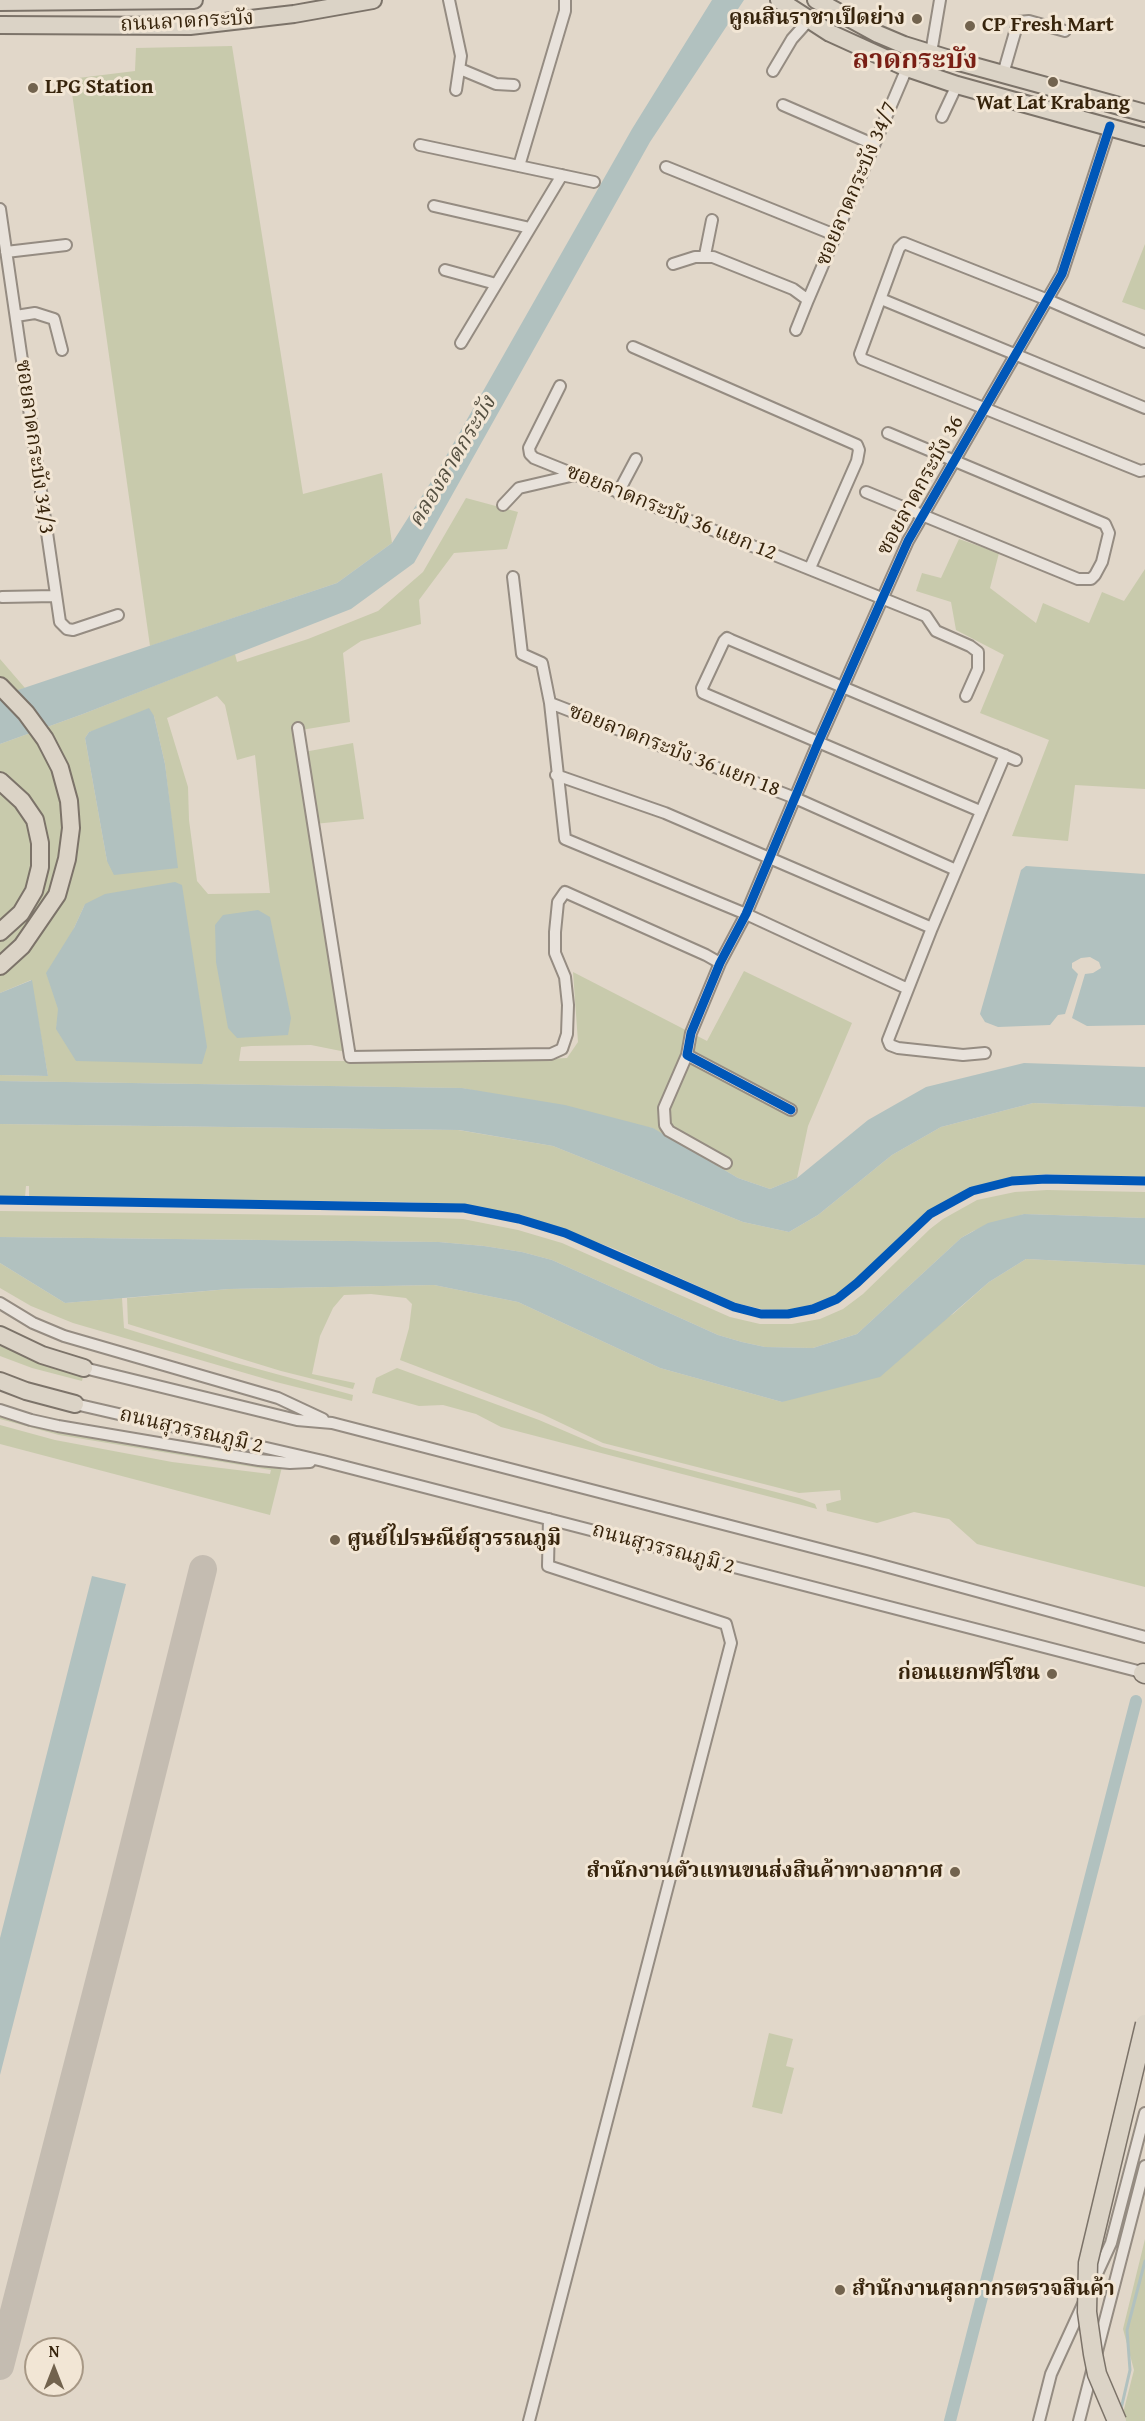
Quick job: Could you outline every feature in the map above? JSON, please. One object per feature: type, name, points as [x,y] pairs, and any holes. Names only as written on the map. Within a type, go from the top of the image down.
[{"type":"highway","points":[[1117,2421],[1097,2374],[1093,2354],[1087,2312],[1088,2263],[1145,2024]]},
{"type":"main road","name":"ถนนลาดกระบัง","points":[[0,2],[194,0]]},
{"type":"main road","name":"ถนนลาดกระบัง","points":[[0,25],[190,26],[294,14],[373,0]]},
{"type":"main road","points":[[779,0],[851,44],[907,68],[957,85],[1145,137]]},
{"type":"main road","points":[[816,0],[878,34],[931,53],[1145,113]]},
{"type":"main road","points":[[188,1],[190,26]]},
{"type":"main road","points":[[1110,126],[1118,105]]},
{"type":"main road","points":[[0,686],[26,713],[45,739],[60,768],[69,801],[71,828],[67,859],[57,895],[22,946],[0,966]]},
{"type":"main road","points":[[0,781],[22,801],[34,820],[40,843],[40,867],[34,891],[21,913],[0,932]]},
{"type":"main road","points":[[0,1335],[42,1355],[84,1368]]},
{"type":"main road","points":[[0,1381],[26,1391],[75,1404]]},
{"type":"street","points":[[449,0],[460,45],[460,69],[456,90]]},
{"type":"street","points":[[519,166],[565,0]]},
{"type":"street","points":[[931,53],[940,0]]},
{"type":"street","points":[[773,71],[805,17]]},
{"type":"street","points":[[1003,74],[1018,22],[1029,21],[1065,32]]},
{"type":"street","name":"ซอยลาดกระบัง 34/7","points":[[796,330],[907,68]]},
{"type":"street","points":[[460,69],[496,84],[514,85]]},
{"type":"street","points":[[942,117],[957,85]]},
{"type":"street","points":[[783,105],[873,144]]},
{"type":"street","name":"ซอยลาดกระบัง 36","points":[[726,1163],[669,1131],[665,1125],[664,1108],[687,1055],[691,1033],[720,963],[746,914],[818,743],[908,542],[1048,300],[1068,260],[1110,126]]},
{"type":"street","points":[[420,145],[594,182]]},
{"type":"street","points":[[666,167],[835,235]]},
{"type":"street","points":[[461,343],[562,175]]},
{"type":"street","points":[[434,206],[530,228]]},
{"type":"street","name":"ซอยลาดกระบัง 34/3","points":[[0,209],[60,622],[67,629],[73,630],[118,615]]},
{"type":"street","points":[[705,255],[712,220]]},
{"type":"street","points":[[1145,342],[1048,300],[904,243],[899,248],[860,354],[862,359],[1140,471],[1145,470]]},
{"type":"street","points":[[6,252],[66,245]]},
{"type":"street","points":[[673,264],[705,255],[793,289],[808,300]]},
{"type":"street","points":[[445,270],[496,284]]},
{"type":"street","points":[[880,299],[1145,408]]},
{"type":"street","points":[[16,316],[35,314],[54,318],[62,350]]},
{"type":"street","points":[[633,347],[857,445],[859,450],[857,461],[810,568]]},
{"type":"street","name":"ซอยลาดกระบัง 36 แยก 12","points":[[560,386],[529,448],[530,454],[618,493],[926,616],[936,631],[975,649],[979,657],[978,669],[966,696]]},
{"type":"street","points":[[866,492],[1078,579],[1091,579],[1102,562],[1109,533],[1105,524],[954,462],[888,432]]},
{"type":"street","points":[[618,493],[636,459]]},
{"type":"street","points":[[503,505],[519,488],[576,475]]},
{"type":"street","name":"ซอยลาดกระบัง 36 แยก 18","points":[[513,577],[522,654],[542,663],[550,704],[795,798],[956,870]]},
{"type":"street","points":[[2,597],[55,596]]},
{"type":"street","points":[[980,811],[703,693],[702,688],[724,641],[727,639],[843,686],[1016,760]]},
{"type":"street","points":[[550,704],[556,775],[565,839],[746,914],[908,989]]},
{"type":"street","points":[[297,728],[350,1057],[551,1054],[562,1049],[567,1034],[568,1005],[564,977],[555,953],[555,932],[558,902],[565,892],[720,963]]},
{"type":"street","points":[[985,1053],[963,1055],[898,1048],[890,1045],[888,1040],[980,811],[1005,755]]},
{"type":"street","points":[[556,775],[665,813],[932,928]]},
{"type":"street","points":[[687,1055],[791,1110]]},
{"type":"street","points":[[0,1303],[33,1323],[64,1336],[278,1398],[332,1423]]},
{"type":"street","name":"ถนนสุวรรณภูมิ 2","points":[[84,1368],[297,1420],[332,1423],[1145,1637]]},
{"type":"street","name":"ถนนสุวรรณภูมิ 2","points":[[75,1404],[323,1461],[1144,1673]]},
{"type":"street","points":[[0,1410],[58,1426],[259,1460],[290,1463],[323,1461]]},
{"type":"street","points":[[529,2421],[731,1643],[726,1624],[548,1566],[549,1519]]},
{"type":"street","points":[[1039,2421],[1051,2374],[1112,2242],[1145,2113]]},
{"type":"street","points":[[1079,2421],[1145,2166]]},
{"type":"green space","points":[[232,46],[303,494],[382,473],[392,543],[337,583],[150,646],[70,79],[135,71],[136,48]]},
{"type":"green space","points":[[1145,244],[1145,310],[1122,302]]},
{"type":"green space","points":[[466,498],[518,512],[507,549],[454,553],[419,600],[421,624],[361,641],[343,653],[350,722],[301,730],[304,752],[353,743],[364,819],[314,824],[346,1052],[311,1045],[251,1046],[241,1047],[239,1061],[502,1061],[567,1058],[578,1042],[573,972],[707,1041],[744,971],[852,1023],[808,1126],[797,1178],[770,1189],[738,1178],[652,1128],[462,1088],[0,1081],[0,1075],[48,1076],[31,980],[0,993],[0,744],[235,654],[237,662],[308,639],[378,611],[423,572]],"holes":[[[217,696],[225,705],[237,760],[255,755],[270,893],[208,894],[197,881],[189,820],[188,787],[167,718]],[[154,716],[165,764],[177,868],[107,861],[85,738],[89,732]],[[85,904],[56,1029],[74,928]]]},
{"type":"green space","points":[[959,539],[999,553],[990,588],[1036,623],[1043,603],[1089,623],[1102,592],[1124,601],[1145,569],[1145,789],[1075,785],[1068,841],[1012,836],[1049,740],[980,713],[1004,655],[956,630],[951,602],[916,591],[922,573],[941,578]]},
{"type":"green space","points":[[0,659],[25,688],[0,696]]},
{"type":"green space","points":[[1033,1103],[1145,1107],[1145,1177],[1045,1174],[1010,1178],[970,1188],[929,1212],[834,1297],[812,1306],[788,1310],[761,1309],[736,1303],[615,1249],[567,1231],[521,1215],[464,1205],[410,1202],[29,1197],[29,1186],[26,1186],[25,1197],[0,1197],[0,1124],[458,1130],[553,1146],[743,1222],[789,1232],[818,1215],[892,1155],[941,1127]]},
{"type":"green space","points":[[1047,1190],[1145,1192],[1145,1218],[1024,1214],[973,1231],[961,1238],[857,1334],[813,1348],[765,1347],[718,1335],[552,1260],[484,1246],[439,1242],[0,1237],[0,1211],[463,1219],[518,1230],[562,1243],[730,1317],[760,1324],[792,1324],[820,1319],[843,1309],[863,1294],[930,1229],[977,1200],[1015,1192]]},
{"type":"green space","points":[[1026,1259],[1145,1265],[1145,1587],[977,1544],[949,1519],[914,1512],[877,1523],[827,1511],[826,1504],[841,1500],[840,1490],[799,1493],[603,1443],[542,1414],[400,1360],[409,1328],[412,1304],[406,1298],[371,1294],[344,1295],[333,1308],[320,1336],[312,1374],[355,1383],[353,1389],[281,1371],[128,1324],[127,1298],[229,1289],[434,1285],[518,1302],[660,1368],[782,1402],[953,1314],[989,1282]]},
{"type":"green space","points":[[0,1263],[65,1303],[122,1298],[124,1328],[236,1363],[353,1395],[352,1401],[276,1382],[73,1323],[31,1306],[0,1288]]},
{"type":"green space","points":[[0,1340],[84,1372],[82,1381],[32,1368],[0,1356]]},
{"type":"green space","points":[[397,1368],[539,1420],[602,1447],[799,1498],[815,1504],[817,1509],[501,1427],[476,1414],[443,1405],[419,1406],[372,1393],[376,1378]]},
{"type":"green space","points":[[0,1412],[282,1467],[270,1515],[0,1444],[0,1425],[55,1440],[172,1462],[270,1474],[271,1470],[59,1435],[0,1419]]},
{"type":"green space","points":[[769,2033],[793,2039],[786,2066],[794,2068],[782,2114],[752,2107]]},
{"type":"green space","points":[[1145,2239],[1145,2421],[1121,2421],[1134,2370],[1123,2329]]},
{"type":"water","name":"คลองลาดกระบัง","points":[[712,0],[744,0],[650,142],[414,563],[351,609],[0,744],[0,696],[337,583],[392,543],[436,474],[632,129]]},
{"type":"water","points":[[149,708],[154,716],[165,764],[178,868],[114,875],[107,861],[85,738],[89,732]]},
{"type":"water","points":[[1026,866],[1145,874],[1145,1025],[1087,1026],[1072,1018],[1085,974],[1093,973],[1101,968],[1099,962],[1090,957],[1081,958],[1072,963],[1072,968],[1078,974],[1065,1014],[1058,1015],[1050,1025],[998,1027],[985,1022],[980,1014],[1021,870]]},
{"type":"water","points":[[175,882],[182,885],[207,1047],[202,1064],[76,1061],[56,1029],[58,1009],[46,973],[74,928],[85,904],[105,894]]},
{"type":"water","points":[[258,910],[270,917],[291,1018],[288,1035],[237,1038],[228,1028],[216,962],[215,925],[223,915]]},
{"type":"water","points":[[32,980],[48,1076],[0,1075],[0,993]]},
{"type":"water","points":[[1024,1063],[1145,1067],[1145,1107],[1033,1103],[941,1127],[892,1155],[818,1215],[789,1232],[743,1222],[553,1146],[459,1130],[0,1124],[0,1081],[462,1088],[565,1105],[653,1128],[738,1178],[770,1189],[797,1178],[868,1120],[926,1087]]},
{"type":"water","points":[[1024,1214],[1145,1218],[1145,1265],[1026,1259],[989,1282],[880,1377],[782,1402],[660,1368],[518,1302],[434,1285],[229,1289],[65,1303],[0,1263],[0,1237],[439,1242],[484,1246],[552,1260],[718,1335],[765,1347],[813,1348],[857,1334],[961,1238],[988,1223]]},
{"type":"water","points":[[92,1576],[126,1584],[0,2075],[0,1938]]},
{"type":"waterway","points":[[950,2421],[1136,1701]]},
{"type":"waterway","points":[[1121,2409],[1130,2370],[1127,2330],[1145,2261]]},
{"type":"taxiway","points":[[0,2366],[203,1569]]},
{"type":"cycle path","points":[[791,1110],[687,1055],[691,1033],[720,963],[746,914],[818,743],[908,541],[1062,274],[1110,126]]},
{"type":"cycle path","points":[[0,1200],[464,1208],[519,1219],[565,1233],[734,1307],[761,1314],[788,1314],[813,1309],[837,1299],[930,1214],[972,1191],[1012,1181],[1046,1179],[1145,1181]]},
{"type":"place","name":"คูณสินราชาเป็ดย่าง","points":[[917,19]]},
{"type":"place","name":"CP Fresh Mart","points":[[970,26]]},
{"type":"place","name":"Wat Lat Krabang","points":[[1053,82]]},
{"type":"place","name":"LPG Station","points":[[33,88]]},
{"type":"place","name":"ศูนย์ไปรษณีย์สุวรรณภูมิ","points":[[335,1540]]},
{"type":"place","name":"ก่อนแยกฟรีโซน","points":[[1052,1674]]},
{"type":"place","name":"สำนักงานตัวแทนขนส่งสินค้าทางอากาศ","points":[[955,1872]]},
{"type":"place","name":"สำนักงานศุลกากรตรวจสินค้า","points":[[840,2290]]},
{"type":"district","name":"ลาดกระบัง","points":[[915,61]]}]
